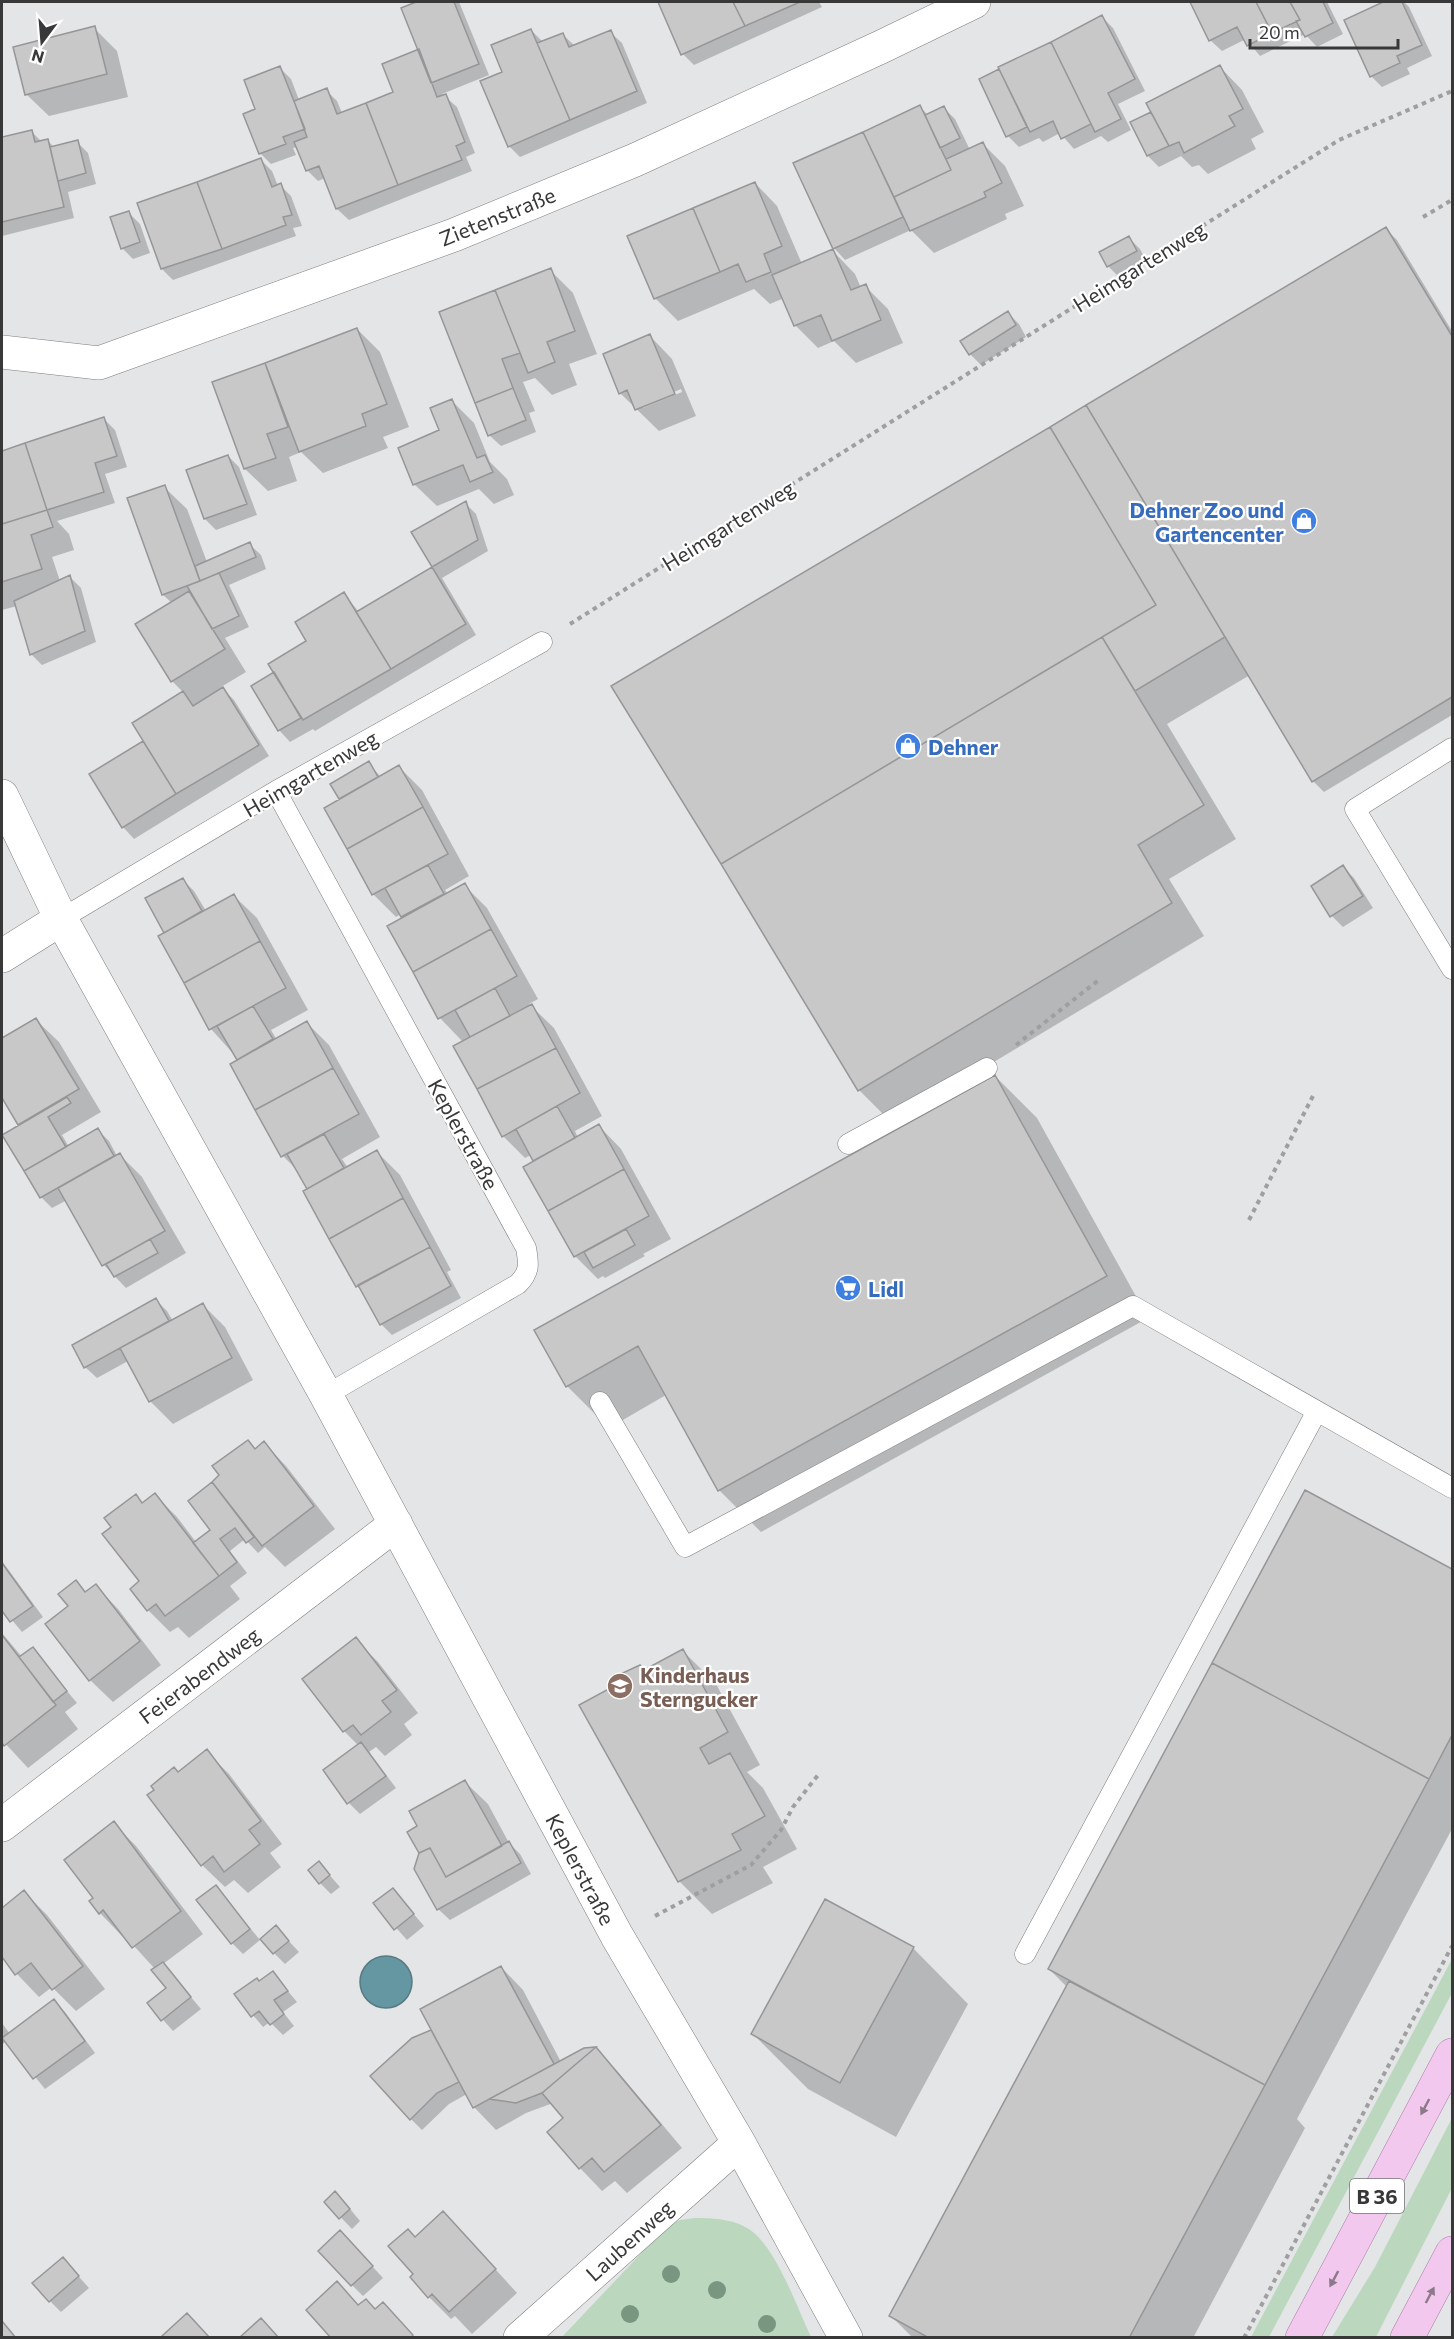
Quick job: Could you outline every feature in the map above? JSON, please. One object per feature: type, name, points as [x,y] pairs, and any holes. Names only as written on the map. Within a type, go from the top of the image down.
[{"type":"main road","name":"B 36","points":[[1302,2337],[1452,2055]]},
{"type":"main road","points":[[1407,2337],[1452,2253]]},
{"type":"street","name":"Zietenstraße","points":[[2,351],[99,363],[454,235],[635,160],[974,2]]},
{"type":"street","name":"Keplerstraße","points":[[2,796],[61,919],[326,1395],[617,1936],[739,2143],[846,2337]]},
{"type":"street","name":"Heimgartenweg","points":[[2,956],[61,919]]},
{"type":"street","name":"Feierabendweg","points":[[2,1825],[396,1524]]},
{"type":"street","name":"Laubenweg","points":[[520,2337],[739,2143]]},
{"type":"lane","name":"Heimgartenweg","points":[[61,919],[276,791],[542,642]]},
{"type":"lane","points":[[1452,748],[1355,809],[1452,969]]},
{"type":"lane","name":"Keplerstraße","points":[[276,791],[526,1248],[529,1262],[527,1275],[518,1284],[326,1395]]},
{"type":"lane","points":[[848,1144],[987,1068]]},
{"type":"lane","points":[[600,1402],[685,1547],[1133,1306],[1452,1488]]},
{"type":"lane","points":[[1026,1954],[1317,1411]]},
{"type":"path","name":"Heimgartenweg","points":[[542,642],[1340,140],[1452,91]]},
{"type":"path","points":[[1423,217],[1452,200]]},
{"type":"path","points":[[987,1068],[1100,979]]},
{"type":"path","points":[[1249,1220],[1314,1094]]},
{"type":"path","points":[[617,1936],[751,1866],[781,1830],[793,1807],[818,1775]]},
{"type":"path","points":[[1244,2337],[1452,1946]]},
{"type":"green space","points":[[1452,1959],[1452,1993],[1269,2337],[1251,2337]]},
{"type":"green space","points":[[1452,2118],[1452,2188],[1376,2337],[1332,2337],[1375,2267]]},
{"type":"green space","points":[[717,2219],[740,2224],[762,2241],[779,2267],[811,2337],[561,2338],[666,2227],[680,2220]]},
{"type":"water","points":[[381,1956],[391,1956],[400,1960],[408,1968],[412,1982],[408,1996],[400,2004],[391,2008],[381,2008],[372,2004],[364,1996],[360,1987],[360,1977],[364,1968],[372,1960]]},
{"type":"building","points":[[416,2],[454,2],[479,64],[431,83],[401,8]]},
{"type":"building","points":[[658,2],[733,2],[745,26],[681,55]]},
{"type":"building","points":[[733,2],[800,2],[745,26]]},
{"type":"building","points":[[1190,2],[1256,2],[1272,33],[1247,46],[1237,27],[1209,41]]},
{"type":"building","points":[[1256,2],[1290,2],[1300,20],[1272,33]]},
{"type":"building","points":[[1290,2],[1323,2],[1333,23],[1305,37],[1296,21],[1300,20]]},
{"type":"building","points":[[1383,2],[1402,2],[1422,45],[1397,56],[1400,63],[1370,77],[1344,20]]},
{"type":"building","points":[[1102,15],[1135,79],[1108,93],[1121,119],[1095,132],[1051,42]]},
{"type":"building","points":[[95,26],[107,74],[25,95],[13,47]]},
{"type":"building","points":[[531,29],[570,120],[508,147],[480,81],[502,72],[491,45]]},
{"type":"building","points":[[611,30],[637,91],[570,120],[537,43],[563,33],[569,47]]},
{"type":"building","points":[[1051,42],[1091,124],[1061,139],[1053,121],[1030,132],[998,67]]},
{"type":"building","points":[[419,49],[437,97],[446,94],[465,142],[456,146],[462,160],[398,185],[366,103],[393,92],[382,64]]},
{"type":"building","points":[[1220,65],[1243,109],[1229,116],[1235,126],[1184,153],[1179,142],[1169,146],[1146,103]]},
{"type":"building","points":[[280,66],[305,129],[283,137],[286,144],[259,154],[243,114],[255,109],[244,80]]},
{"type":"building","points":[[999,69],[1027,127],[1006,137],[979,79]]},
{"type":"building","points":[[327,88],[337,114],[366,103],[398,185],[336,209],[319,166],[306,171],[294,142],[307,137],[294,101]]},
{"type":"building","points":[[920,105],[951,170],[894,197],[863,132]]},
{"type":"building","points":[[944,106],[960,138],[940,148],[925,115]]},
{"type":"building","points":[[1151,112],[1169,146],[1147,156],[1130,122]]},
{"type":"building","points":[[32,130],[35,142],[48,139],[64,207],[2,222],[2,137]]},
{"type":"building","points":[[863,132],[903,217],[833,249],[793,163]]},
{"type":"building","points":[[78,140],[86,173],[58,181],[50,147]]},
{"type":"building","points":[[983,142],[1002,183],[984,192],[986,197],[910,231],[894,197],[951,170],[946,159]]},
{"type":"building","points":[[261,158],[272,187],[281,183],[292,215],[283,217],[286,225],[222,249],[197,182]]},
{"type":"building","points":[[197,182],[222,249],[161,269],[137,203]]},
{"type":"building","points":[[755,182],[782,246],[764,254],[771,272],[746,282],[738,264],[720,272],[693,208]]},
{"type":"building","points":[[693,208],[720,272],[654,299],[627,236]]},
{"type":"building","points":[[129,211],[140,242],[121,249],[110,217]]},
{"type":"building","name":"Dehner Zoo und Gartencenter","points":[[1386,227],[1452,336],[1452,697],[1312,782],[1086,405]]},
{"type":"building","points":[[1129,236],[1137,251],[1107,267],[1099,252]]},
{"type":"building","points":[[833,249],[851,290],[866,284],[881,320],[832,341],[821,315],[794,326],[772,275]]},
{"type":"building","points":[[551,268],[575,331],[547,342],[555,362],[528,373],[495,290]]},
{"type":"building","points":[[495,290],[520,353],[502,359],[513,388],[475,403],[439,312]]},
{"type":"building","points":[[1008,311],[1016,325],[969,355],[960,341]]},
{"type":"building","points":[[357,328],[387,404],[362,414],[366,426],[299,452],[265,363]]},
{"type":"building","points":[[650,334],[675,394],[635,410],[627,390],[619,394],[603,354]]},
{"type":"building","points":[[265,363],[288,427],[267,434],[276,458],[244,469],[212,382]]},
{"type":"building","points":[[513,388],[526,420],[488,436],[475,403]]},
{"type":"building","points":[[452,399],[477,458],[485,455],[493,472],[470,482],[463,465],[413,485],[398,448],[439,430],[430,408]]},
{"type":"building","points":[[1086,405],[1225,637],[1135,691],[1102,637],[1156,605],[1050,427]]},
{"type":"building","points":[[104,417],[117,456],[95,463],[104,492],[47,510],[25,443]]},
{"type":"building","points":[[1050,427],[1156,605],[721,864],[611,686]]},
{"type":"building","points":[[25,443],[47,510],[2,524],[2,451]]},
{"type":"building","points":[[228,455],[247,504],[204,519],[186,470]]},
{"type":"building","points":[[165,485],[200,581],[162,595],[127,498]]},
{"type":"building","points":[[466,501],[478,540],[432,567],[411,532]]},
{"type":"building","points":[[47,510],[53,527],[31,535],[42,569],[2,582],[2,524]]},
{"type":"building","points":[[250,542],[256,557],[200,581],[195,566]]},
{"type":"building","points":[[432,567],[466,624],[391,669],[356,612]]},
{"type":"building","points":[[219,573],[239,616],[212,629],[187,586]]},
{"type":"building","points":[[70,575],[85,631],[30,655],[14,601]]},
{"type":"building","points":[[189,591],[225,649],[171,682],[135,624]]},
{"type":"building","points":[[344,592],[391,669],[303,720],[268,664],[306,641],[295,622]]},
{"type":"building","points":[[1102,637],[1204,805],[1138,845],[1172,903],[858,1091],[721,864]]},
{"type":"building","points":[[274,672],[301,718],[278,731],[251,686]]},
{"type":"building","points":[[223,687],[259,745],[176,794],[132,723],[183,691],[193,706]]},
{"type":"building","points":[[143,741],[176,794],[122,828],[89,774]]},
{"type":"building","points":[[369,761],[378,777],[339,799],[330,784]]},
{"type":"building","points":[[399,765],[423,807],[347,849],[324,808]]},
{"type":"building","points":[[423,807],[448,854],[372,895],[347,849]]},
{"type":"building","points":[[428,865],[444,894],[401,917],[385,888]]},
{"type":"building","points":[[1343,865],[1363,896],[1330,917],[1311,886]]},
{"type":"building","points":[[183,878],[202,911],[164,933],[145,898]]},
{"type":"building","points":[[465,883],[491,929],[413,972],[387,926]]},
{"type":"building","points":[[234,894],[260,941],[184,983],[158,936]]},
{"type":"building","points":[[491,929],[517,976],[438,1019],[413,972]]},
{"type":"building","points":[[260,941],[286,988],[209,1030],[184,983]]},
{"type":"building","points":[[495,988],[510,1016],[470,1037],[455,1010]]},
{"type":"building","points":[[532,1004],[556,1048],[477,1089],[453,1046]]},
{"type":"building","points":[[253,1006],[273,1039],[237,1060],[217,1026]]},
{"type":"building","points":[[36,1018],[79,1089],[18,1125],[2,1098],[2,1038]]},
{"type":"building","points":[[307,1021],[333,1068],[255,1110],[230,1064]]},
{"type":"building","points":[[556,1048],[580,1093],[502,1137],[477,1089]]},
{"type":"building","points":[[333,1068],[359,1114],[281,1157],[255,1110]]},
{"type":"building","name":"Lidl","points":[[995,1075],[1107,1276],[718,1491],[638,1346],[566,1387],[534,1330]]},
{"type":"building","points":[[67,1097],[71,1103],[48,1117],[66,1147],[24,1171],[2,1135]]},
{"type":"building","points":[[557,1106],[575,1138],[533,1161],[516,1129]]},
{"type":"building","points":[[599,1124],[624,1169],[548,1211],[523,1167]]},
{"type":"building","points":[[98,1128],[114,1156],[40,1198],[24,1171]]},
{"type":"building","points":[[324,1134],[344,1168],[307,1189],[287,1154]]},
{"type":"building","points":[[377,1150],[403,1198],[329,1239],[303,1191]]},
{"type":"building","points":[[120,1153],[165,1231],[102,1266],[58,1188]]},
{"type":"building","points":[[624,1169],[649,1216],[574,1257],[548,1211]]},
{"type":"building","points":[[403,1198],[430,1247],[356,1287],[329,1239]]},
{"type":"building","points":[[626,1229],[635,1245],[593,1268],[584,1252]]},
{"type":"building","points":[[150,1239],[158,1253],[114,1277],[106,1264]]},
{"type":"building","points":[[430,1247],[451,1286],[380,1325],[358,1285]]},
{"type":"building","points":[[156,1298],[169,1321],[84,1368],[72,1345]]},
{"type":"building","points":[[203,1303],[232,1358],[149,1402],[120,1348]]},
{"type":"building","points":[[248,1440],[255,1449],[264,1441],[314,1506],[262,1546],[212,1482],[219,1475],[212,1466]]},
{"type":"building","points":[[212,1482],[254,1537],[246,1543],[235,1528],[220,1539],[237,1562],[219,1576],[193,1543],[210,1530],[188,1501]]},
{"type":"building","points":[[1305,1490],[1452,1569],[1452,1735],[1429,1779],[1212,1663]]},
{"type":"building","points":[[155,1493],[219,1576],[165,1616],[156,1604],[147,1611],[130,1589],[139,1581],[102,1534],[111,1527],[104,1518],[136,1494],[142,1503]]},
{"type":"building","points":[[2,1563],[33,1606],[10,1622],[2,1611]]},
{"type":"building","points":[[76,1580],[85,1592],[96,1584],[140,1641],[89,1681],[45,1624],[68,1606],[58,1594]]},
{"type":"building","points":[[2,1635],[56,1705],[4,1746],[2,1743]]},
{"type":"building","points":[[356,1637],[397,1690],[382,1701],[391,1712],[361,1735],[353,1725],[343,1732],[302,1679]]},
{"type":"building","points":[[33,1647],[67,1691],[53,1702],[19,1657]]},
{"type":"building","points":[[683,1649],[728,1732],[700,1748],[709,1764],[730,1753],[765,1816],[732,1834],[741,1850],[678,1882],[579,1705],[618,1684],[614,1677],[640,1665],[644,1670]]},
{"type":"building","points":[[1212,1663],[1429,1779],[1265,2085],[1048,1969]]},
{"type":"building","points":[[361,1742],[386,1776],[347,1804],[323,1770]]},
{"type":"building","points":[[207,1749],[261,1821],[249,1830],[260,1844],[224,1872],[213,1856],[201,1866],[147,1795],[154,1790],[151,1786],[174,1767],[178,1772]]},
{"type":"building","points":[[465,1780],[502,1846],[446,1877],[430,1848],[419,1853],[407,1832],[417,1826],[409,1811]]},
{"type":"building","points":[[114,1821],[181,1911],[132,1948],[103,1910],[99,1914],[89,1901],[93,1898],[64,1860]]},
{"type":"building","points":[[509,1841],[521,1863],[437,1910],[414,1869],[419,1853],[430,1848],[446,1877]]},
{"type":"building","points":[[319,1861],[330,1875],[319,1884],[308,1870]]},
{"type":"building","points":[[216,1885],[250,1929],[231,1944],[196,1900]]},
{"type":"building","points":[[393,1888],[414,1914],[394,1930],[373,1903]]},
{"type":"building","points":[[24,1890],[83,1966],[52,1990],[31,1963],[15,1975],[2,1957],[2,1908]]},
{"type":"building","points":[[825,1899],[914,1947],[840,2083],[751,2034]]},
{"type":"building","points":[[276,1925],[289,1941],[273,1954],[260,1939]]},
{"type":"building","points":[[163,1962],[191,1997],[161,2021],[147,2003],[166,1988],[151,1970]]},
{"type":"building","points":[[501,1966],[554,2064],[473,2108],[420,2009]]},
{"type":"building","points":[[273,1971],[288,1991],[274,2000],[284,2014],[270,2025],[259,2011],[251,2017],[234,1994],[257,1978],[259,1981]]},
{"type":"building","points":[[1069,1981],[1265,2085],[1129,2338],[929,2338],[889,2316]]},
{"type":"building","points":[[54,1999],[85,2041],[33,2079],[2,2038]]},
{"type":"building","points":[[431,2030],[459,2082],[437,2093],[410,2120],[370,2076],[412,2038]]},
{"type":"building","points":[[596,2047],[542,2093],[516,2103],[489,2099],[584,2048]]},
{"type":"building","points":[[596,2047],[661,2125],[604,2172],[592,2158],[579,2169],[547,2132],[563,2118],[542,2093]]},
{"type":"building","points":[[335,2191],[350,2209],[339,2219],[324,2202]]},
{"type":"building","points":[[443,2211],[496,2269],[449,2312],[432,2294],[428,2298],[410,2277],[413,2274],[388,2246],[408,2229],[415,2237]]},
{"type":"building","points":[[340,2230],[373,2266],[351,2286],[318,2251]]},
{"type":"building","points":[[63,2257],[79,2276],[49,2302],[32,2283]]},
{"type":"building","points":[[337,2281],[358,2305],[366,2299],[375,2309],[383,2302],[413,2335],[411,2338],[331,2338],[306,2310]]},
{"type":"building","points":[[187,2313],[210,2338],[164,2338],[162,2336]]},
{"type":"building","points":[[261,2318],[279,2338],[239,2338]]},
{"type":"building","points":[[2,2321],[16,2338],[2,2338]]},
{"type":"place","name":"Dehner Zoo und Gartencenter","points":[[1304,521]]},
{"type":"place","name":"Dehner","points":[[908,746]]},
{"type":"place","name":"Lidl","points":[[848,1288]]},
{"type":"place","name":"Kinderhaus Sterngucker","points":[[620,1686]]}]
